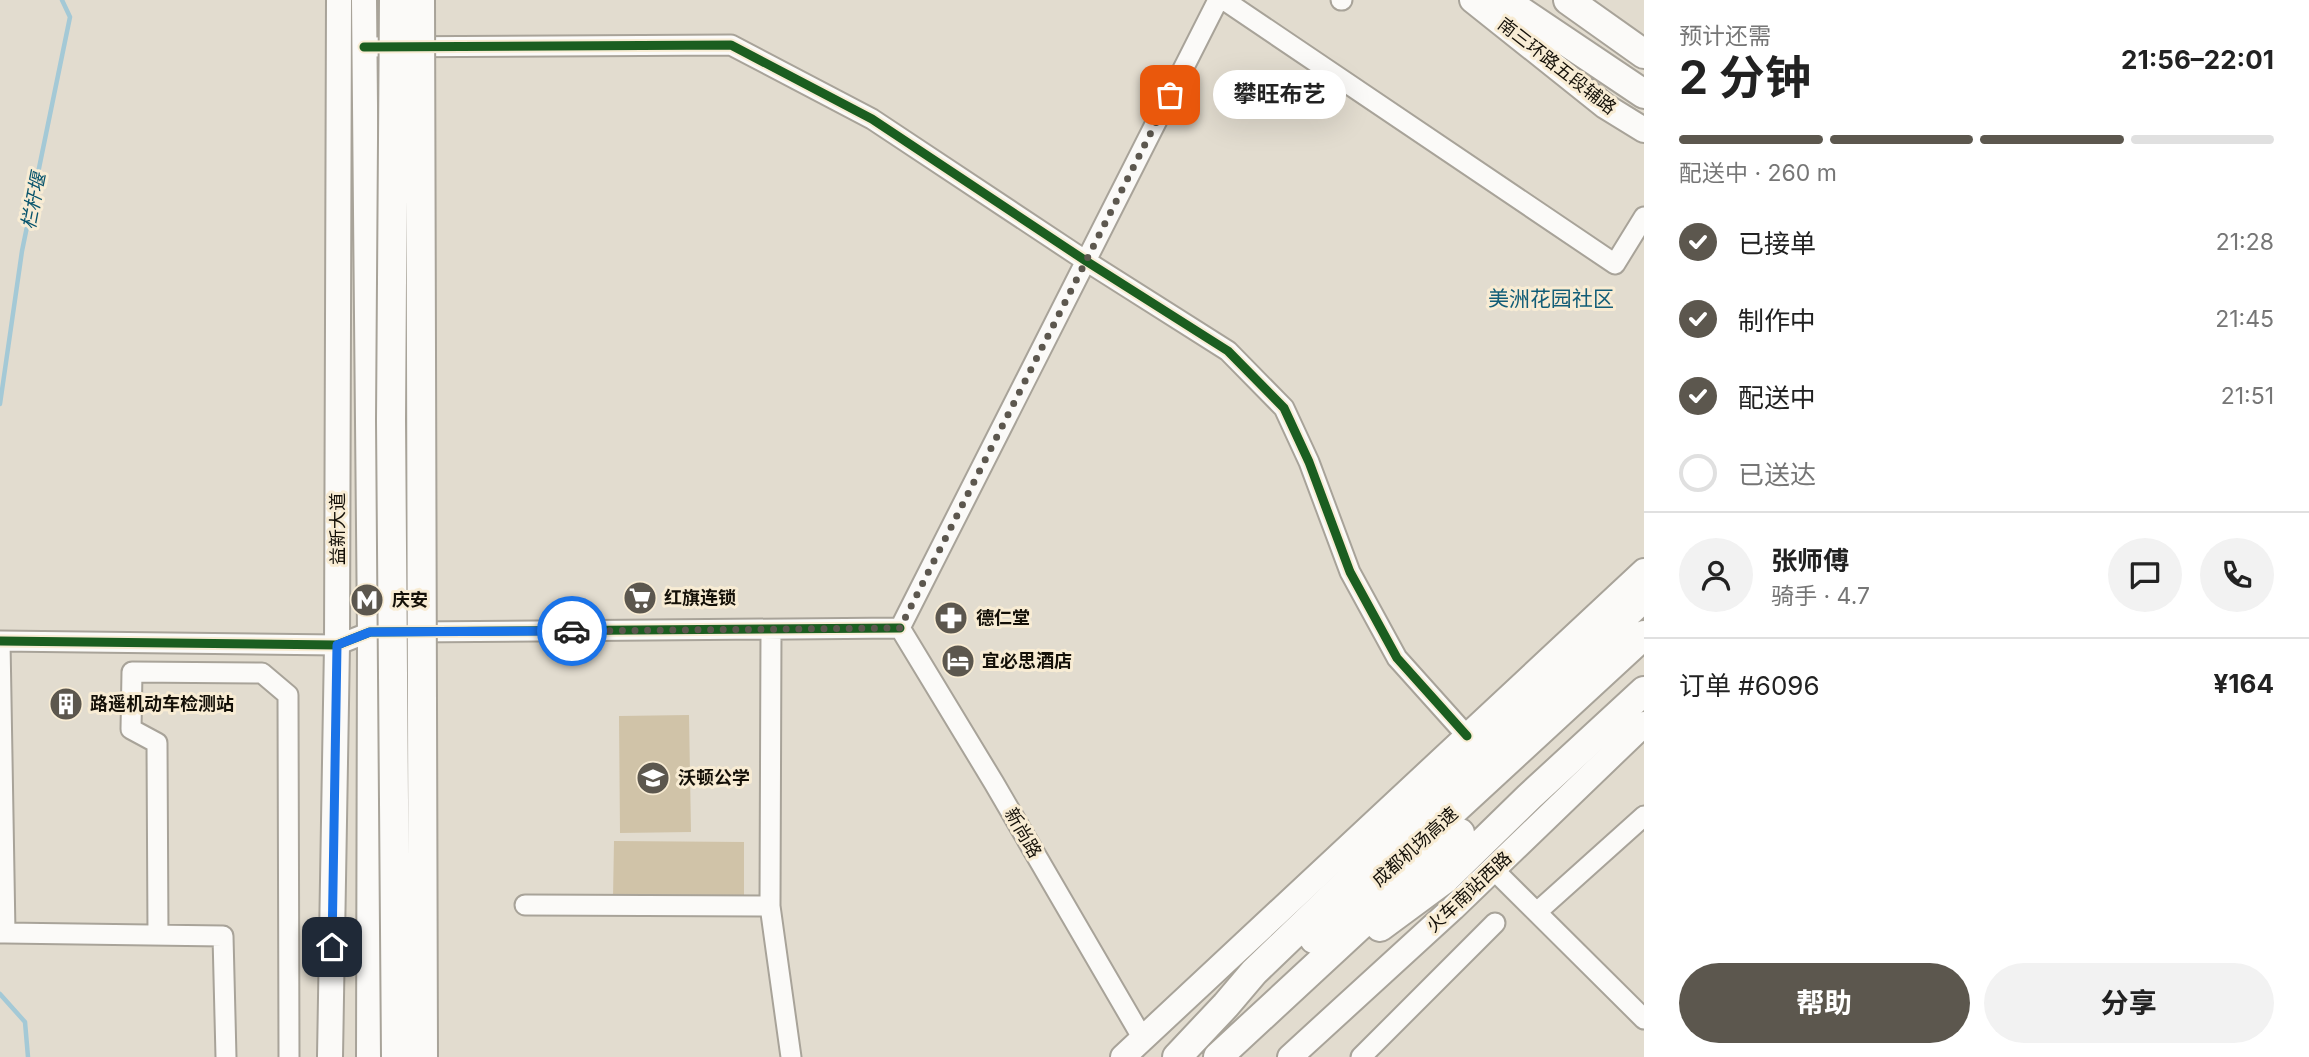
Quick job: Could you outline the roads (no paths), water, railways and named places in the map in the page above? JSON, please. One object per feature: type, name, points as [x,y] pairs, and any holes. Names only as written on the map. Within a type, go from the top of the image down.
[{"type":"highway","points":[[394,0],[391,433],[396,1057]]},
{"type":"highway","points":[[420,0],[423,1057]]},
{"type":"highway","points":[[1504,0],[1644,94]]},
{"type":"highway","points":[[1568,0],[1644,54]]},
{"type":"highway","points":[[1177,1057],[1254,972],[1644,597]]},
{"type":"highway","name":"成都机场高速","points":[[1185,1057],[1644,635]]},
{"type":"highway","name":"成都机场高速","points":[[1218,1057],[1644,662]]},
{"type":"highway","points":[[1258,1019],[1445,879],[1644,691]]},
{"type":"main road","name":"益新大道","points":[[330,1057],[337,645],[340,0]]},
{"type":"main road","name":"益新大道","points":[[364,0],[370,632],[369,1057]]},
{"type":"main road","name":"南三环路五段辅路","points":[[1472,0],[1605,106],[1644,130]]},
{"type":"main road","points":[[1123,1057],[1644,571]]},
{"type":"main road","name":"火车南站西路","points":[[1290,1057],[1493,869],[1644,724]]},
{"type":"street","points":[[226,1057],[223,936],[2,933],[0,641],[337,645],[370,632],[900,628],[1221,0],[1615,264],[1644,217]]},
{"type":"street","points":[[364,47],[732,45],[872,119],[1086,261],[1228,351],[1284,408],[1309,462],[1350,572],[1397,658],[1467,736]]},
{"type":"street","name":"新尚路","points":[[900,628],[1143,1039]]},
{"type":"street","points":[[771,630],[771,906],[791,1057]]},
{"type":"street","points":[[158,935],[157,743],[131,729],[132,672],[262,673],[288,695],[289,1057]]},
{"type":"street","points":[[1537,912],[1644,816]]},
{"type":"street","points":[[1493,869],[1644,1019]]},
{"type":"street","points":[[525,905],[771,906]]},
{"type":"street","points":[[1361,1057],[1496,923]]},
{"type":"waterway","name":"栏杆堰","points":[[0,404],[22,251],[70,17],[62,0]]},
{"type":"waterway","name":"栏杆堰","points":[[0,994],[25,1022],[28,1057]]},
{"type":"place","name":"攀旺布艺","points":[[1170,95]]},
{"type":"place","name":"红旗连锁","points":[[640,598]]},
{"type":"place","name":"庆安","points":[[367,600]]},
{"type":"place","name":"德仁堂","points":[[951,618]]},
{"type":"place","name":"宜必思酒店","points":[[958,661]]},
{"type":"place","name":"路遥机动车检测站","points":[[66,704]]},
{"type":"place","name":"沃顿公学","points":[[653,778]]},
{"type":"district","name":"美洲花园社区","points":[[1551,299]]}]
